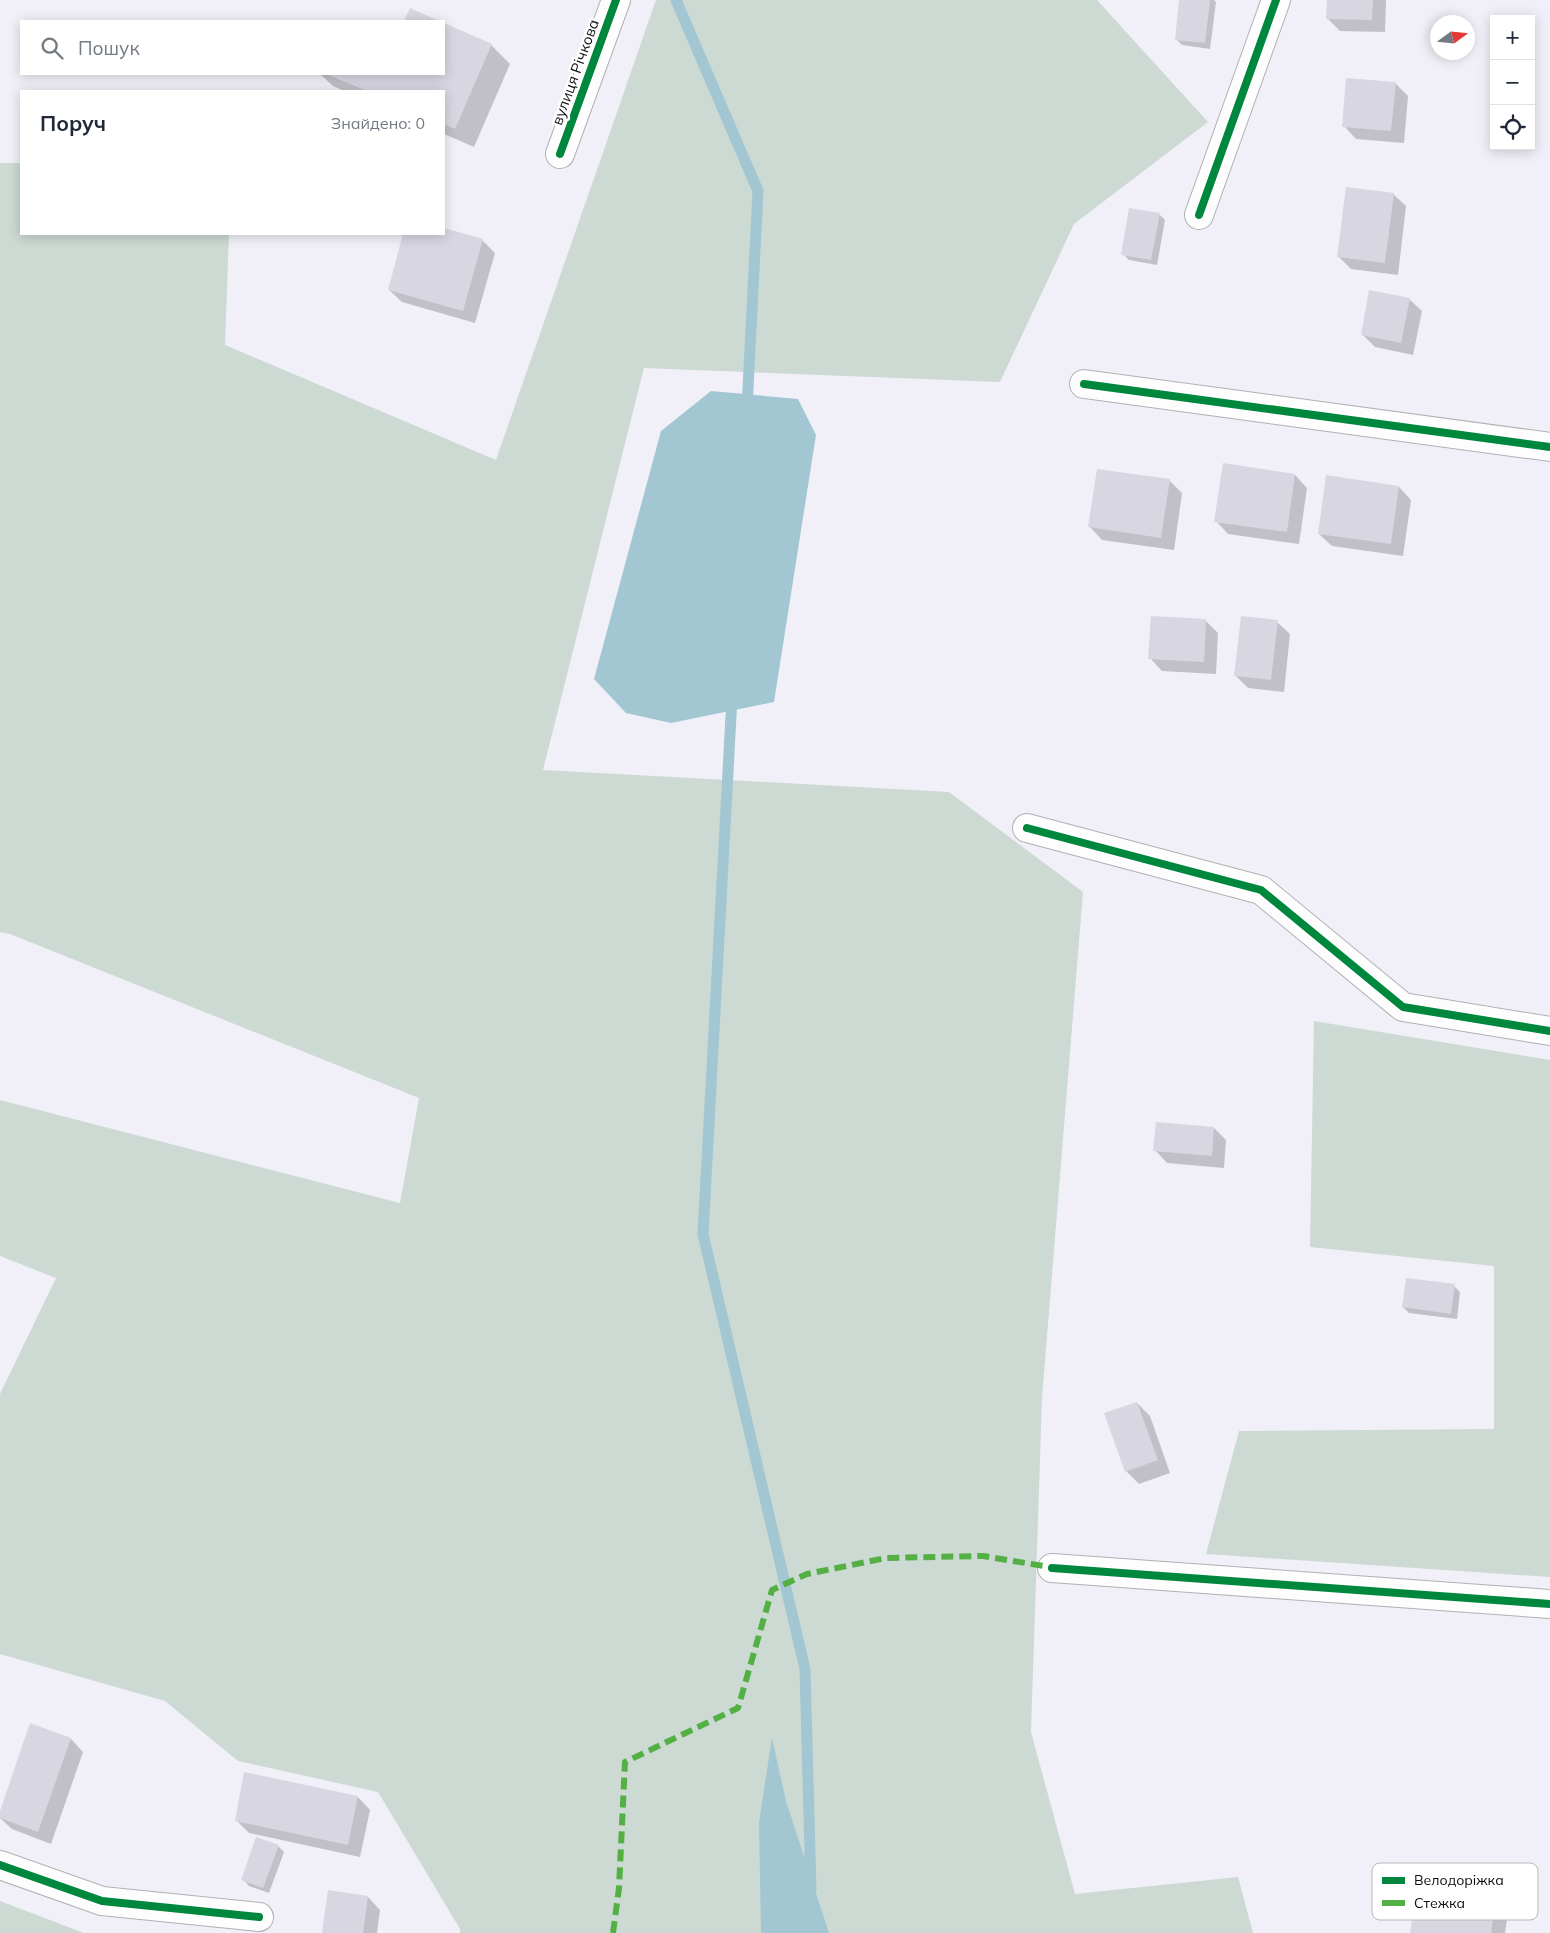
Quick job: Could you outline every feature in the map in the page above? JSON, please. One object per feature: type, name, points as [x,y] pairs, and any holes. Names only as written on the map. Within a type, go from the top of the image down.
[{"type":"street","name":"вулиця Річкова","points":[[560,154],[616,0]]},
{"type":"street","points":[[1198,214],[1276,0]]},
{"type":"street","points":[[1084,384],[1550,446]]},
{"type":"street","points":[[1027,828],[1261,890],[1404,1007],[1550,1031]]},
{"type":"street","points":[[1052,1568],[1550,1604]]},
{"type":"street","points":[[0,1865],[102,1901],[259,1916]]},
{"type":"shaded area","points":[[656,0],[1097,0],[1208,122],[1074,224],[1000,382],[644,368],[543,770],[949,792],[1083,892],[1042,1398],[1031,1732],[1075,1894],[1238,1877],[1253,1933],[460,1933],[460,1929],[378,1792],[238,1761],[165,1701],[0,1654],[0,1394],[56,1278],[0,1256],[0,1100],[400,1203],[419,1098],[10,934],[0,932],[0,163],[20,163],[20,235],[229,235],[225,345],[496,460]]},
{"type":"shaded area","points":[[1314,1021],[1550,1060],[1550,1577],[1206,1554],[1239,1431],[1494,1429],[1494,1266],[1310,1247]]},
{"type":"shaded area","points":[[0,1901],[84,1933],[0,1933]]},
{"type":"water","points":[[711,391],[798,399],[816,435],[774,702],[671,723],[626,713],[594,679],[661,431]]},
{"type":"water","points":[[772,1738],[786,1801],[829,1933],[761,1933],[759,1822]]},
{"type":"building","points":[[1179,0],[1210,0],[1205,43],[1175,40]]},
{"type":"building","points":[[1327,0],[1373,0],[1372,20],[1326,19]]},
{"type":"building","points":[[410,8],[437,20],[404,20]]},
{"type":"building","points":[[445,23],[492,44],[455,129],[445,124],[445,90],[365,90],[328,75],[445,75]]},
{"type":"building","points":[[1346,78],[1396,82],[1391,131],[1342,127]]},
{"type":"building","points":[[1346,187],[1394,193],[1385,263],[1337,257]]},
{"type":"building","points":[[1129,208],[1160,213],[1151,260],[1121,255]]},
{"type":"building","points":[[445,228],[483,239],[463,311],[388,290],[403,235],[445,235]]},
{"type":"building","points":[[1369,290],[1410,298],[1401,343],[1361,335]]},
{"type":"building","points":[[1223,463],[1295,474],[1287,532],[1214,522]]},
{"type":"building","points":[[1097,469],[1170,479],[1161,538],[1088,527]]},
{"type":"building","points":[[1326,475],[1399,486],[1391,544],[1318,534]]},
{"type":"building","points":[[1151,616],[1206,619],[1204,662],[1148,659]]},
{"type":"building","points":[[1241,616],[1278,620],[1271,680],[1234,676]]},
{"type":"building","points":[[1156,1122],[1214,1127],[1212,1156],[1153,1151]]},
{"type":"building","points":[[1406,1278],[1455,1284],[1451,1314],[1402,1307]]},
{"type":"building","points":[[1137,1402],[1158,1460],[1125,1472],[1104,1413]]},
{"type":"building","points":[[30,1723],[71,1738],[38,1832],[0,1818],[0,1811]]},
{"type":"building","points":[[244,1772],[358,1796],[348,1845],[235,1821]]},
{"type":"building","points":[[256,1837],[279,1845],[263,1888],[241,1880]]},
{"type":"building","points":[[328,1890],[368,1896],[363,1933],[322,1933]]},
{"type":"building","points":[[1412,1920],[1493,1920],[1491,1933],[1410,1933]]},
{"type":"waterway","points":[[676,0],[758,191],[747,408]]},
{"type":"waterway","points":[[732,697],[703,1234],[805,1669],[811,1890]]},
{"type":"marked path","points":[[613,1933],[619,1888],[625,1762],[738,1708],[772,1590],[807,1574],[886,1558],[983,1556],[1056,1568]]},
{"type":"cycle path","points":[[560,154],[616,0]]},
{"type":"cycle path","points":[[1199,215],[1276,0]]},
{"type":"cycle path","points":[[1084,384],[1550,447]]},
{"type":"cycle path","points":[[1027,828],[1261,890],[1403,1007],[1550,1031]]},
{"type":"cycle path","points":[[1052,1568],[1550,1604]]},
{"type":"cycle path","points":[[0,1865],[102,1901],[259,1917]]}]
